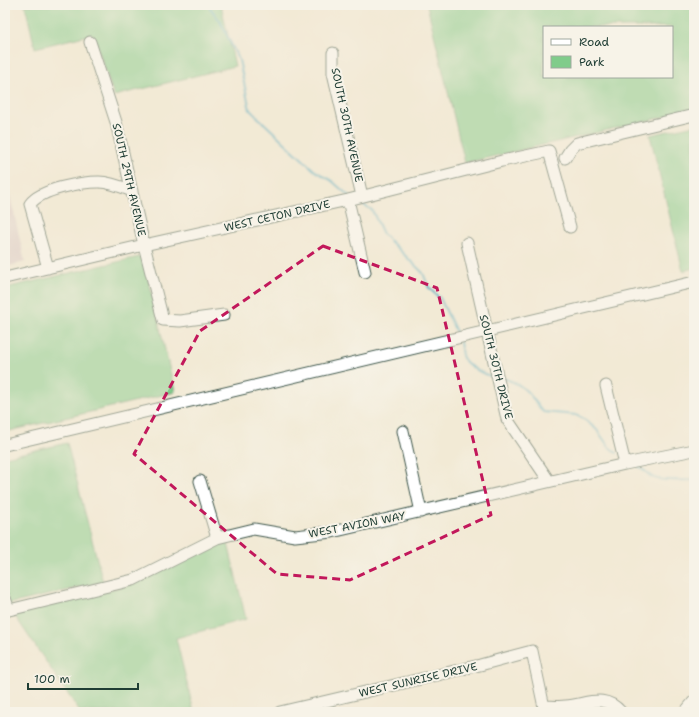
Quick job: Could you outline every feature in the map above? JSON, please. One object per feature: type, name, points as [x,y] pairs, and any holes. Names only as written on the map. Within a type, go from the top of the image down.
[{"type":"street","name":"SOUTH 29TH AVENUE","points":[[90,42],[116,122],[163,320],[180,321],[224,315]]},
{"type":"street","name":"SOUTH 30TH AVENUE","points":[[333,54],[333,73],[362,196]]},
{"type":"street","points":[[565,158],[577,143],[694,115]]},
{"type":"street","name":"WEST CETON DRIVE","points":[[5,278],[144,245],[348,200],[502,161],[549,151],[570,227]]},
{"type":"street","points":[[48,268],[30,204],[32,201],[41,195],[78,184],[100,182],[132,191]]},
{"type":"street","points":[[348,200],[365,272]]},
{"type":"street","name":"SOUTH 30TH DRIVE","points":[[467,243],[507,419],[549,481]]},
{"type":"street","points":[[5,445],[694,282]]},
{"type":"street","points":[[606,386],[624,464]]},
{"type":"street","points":[[403,431],[421,512]]},
{"type":"street","name":"WEST AVION WAY","points":[[7,610],[133,580],[217,538],[254,529],[295,536],[332,532],[624,464],[694,450]]},
{"type":"street","points":[[200,481],[217,538]]},
{"type":"street","points":[[5,598],[7,610]]},
{"type":"street","name":"WEST SUNRISE DRIVE","points":[[280,712],[480,666],[532,651],[545,709]]},
{"type":"street","points":[[545,709],[565,707],[585,702],[601,701],[609,702],[621,712]]},
{"type":"street","points":[[685,712],[694,701]]},
{"type":"highlighted area","points":[[323,246],[437,288],[491,515],[350,580],[277,574],[134,454],[200,331]]},
{"type":"shaded area","points":[[5,173],[25,262],[5,267]]},
{"type":"green space","points":[[25,5],[221,5],[235,66],[114,96],[93,34],[35,48]]},
{"type":"green space","points":[[427,5],[694,5],[694,110],[465,163]]},
{"type":"green space","points":[[694,125],[694,268],[683,271],[650,135]]},
{"type":"green space","points":[[143,256],[175,392],[5,432],[5,288]]},
{"type":"green space","points":[[67,443],[103,582],[5,605],[5,457]]},
{"type":"green space","points":[[227,539],[246,619],[176,638],[194,712],[80,712],[13,613],[133,584]]},
{"type":"waterway","points":[[208,5],[220,21],[239,60],[250,110],[314,170],[332,181],[349,196]]},
{"type":"waterway","points":[[358,202],[372,210],[383,234],[423,273],[429,288],[440,298],[457,334]]},
{"type":"waterway","points":[[460,342],[462,356],[465,361],[477,370],[494,377]]},
{"type":"waterway","points":[[502,378],[510,380],[522,387],[543,412],[576,415],[584,419],[597,430],[609,447],[617,453]]},
{"type":"waterway","points":[[637,466],[656,479],[694,480]]}]
